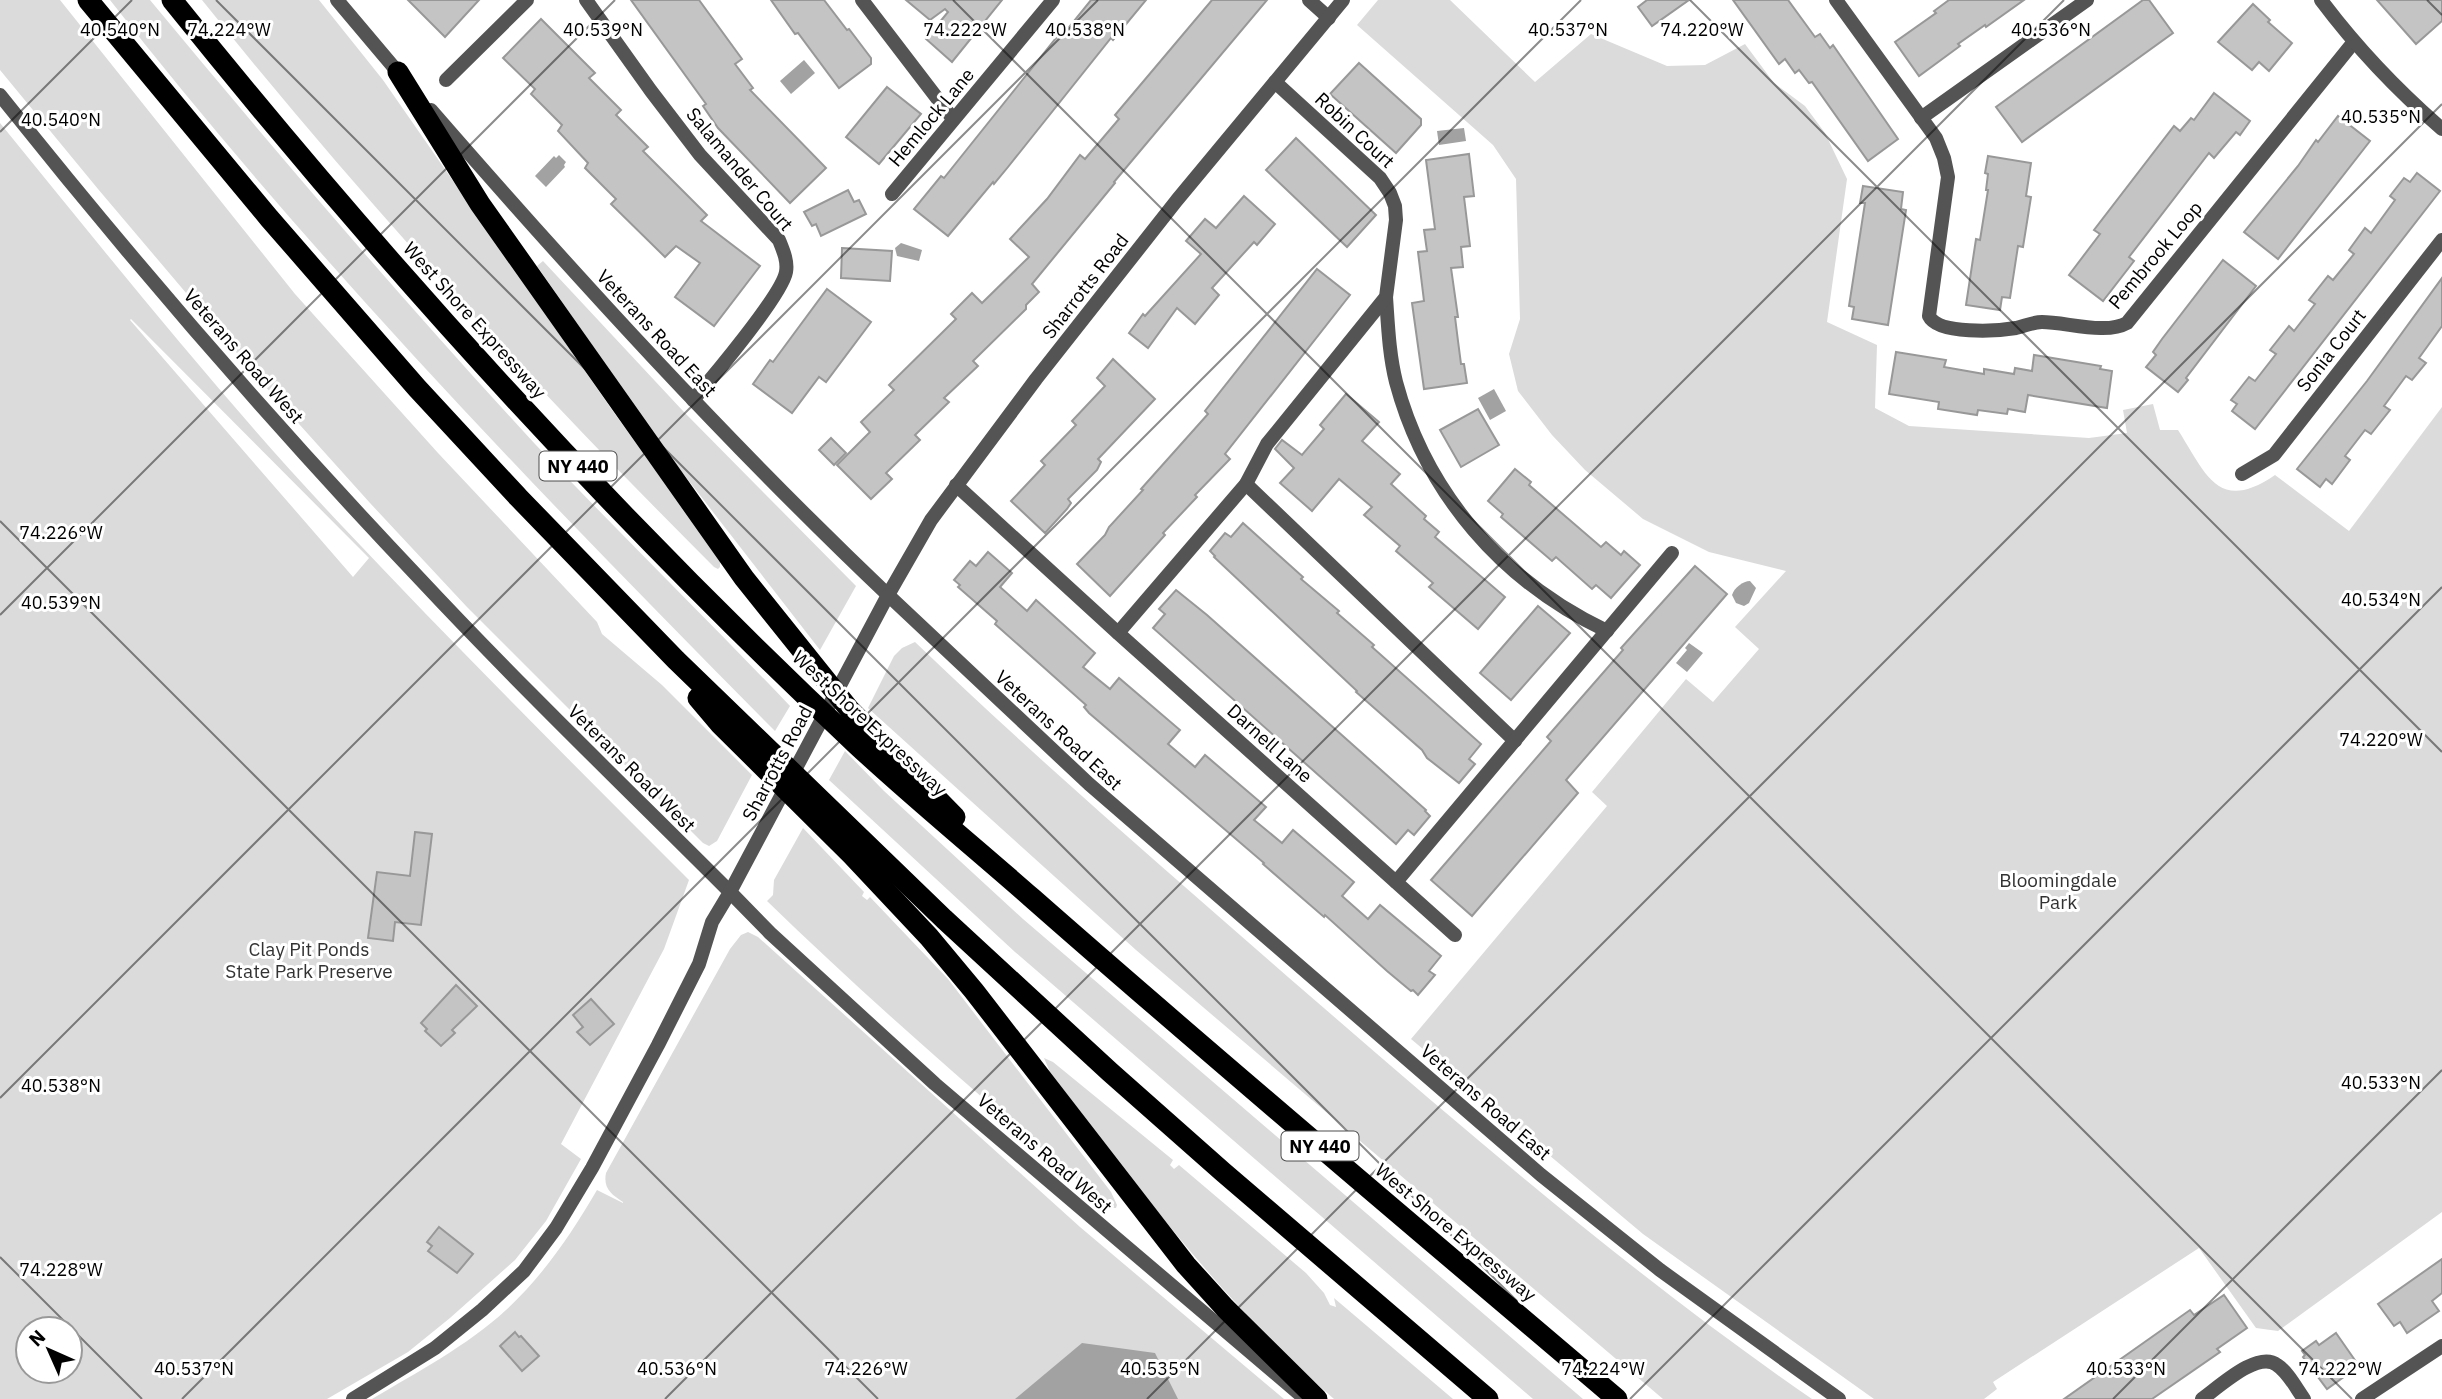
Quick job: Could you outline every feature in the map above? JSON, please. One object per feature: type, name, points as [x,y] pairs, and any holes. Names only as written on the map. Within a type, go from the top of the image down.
[{"type":"highway","name":"NY 440","points":[[88,0],[229,171],[383,350],[518,497],[626,609],[890,867],[1019,988],[1223,1172],[1488,1399]]},
{"type":"highway","name":"West Shore Expressway","points":[[172,0],[389,259],[593,481],[749,640],[849,737],[918,801],[1617,1399]]},
{"type":"highway","points":[[398,72],[495,226],[744,578],[849,709],[928,788],[1025,892]]},
{"type":"highway","points":[[626,609],[720,724],[852,855],[929,937],[974,991],[1186,1265],[1225,1308],[1317,1399]]},
{"type":"street","name":"Veterans Road East","points":[[337,0],[539,234],[693,401],[807,517],[1089,784],[1541,1175],[1660,1270],[1839,1399]]},
{"type":"street","points":[[446,80],[527,0]]},
{"type":"street","name":"Salamander Court","points":[[586,0],[700,155],[779,240],[785,256],[786,272],[771,299],[693,401]]},
{"type":"street","points":[[862,0],[953,119]]},
{"type":"street","name":"Hemlock Lane","points":[[892,194],[1053,0]]},
{"type":"street","points":[[1309,0],[1329,18]]},
{"type":"street","name":"Sharrotts Road","points":[[353,1399],[435,1348],[482,1310],[524,1271],[556,1228],[592,1168],[658,1045],[699,964],[712,922],[931,520],[1131,257],[1343,0]]},
{"type":"street","name":"Pembrook Loop","points":[[1836,0],[1936,138],[1944,158],[1948,177],[1929,316],[1931,320],[1958,329],[1985,331],[2015,328],[2039,321],[2112,328],[2127,323],[2353,43]]},
{"type":"street","points":[[1921,118],[2087,0]]},
{"type":"street","points":[[2321,0],[2353,43],[2404,96],[2442,129]]},
{"type":"street","name":"Robin Court","points":[[1275,82],[1380,178],[1390,193],[1396,220],[1386,297],[1391,356],[1408,421],[1448,499],[1508,568],[1546,597],[1607,631]]},
{"type":"street","name":"Veterans Road West","points":[[0,95],[163,292],[318,469],[523,687],[806,966],[935,1084],[1305,1399]]},
{"type":"street","name":"Sonia Court","points":[[2242,474],[2274,455],[2442,240]]},
{"type":"street","points":[[1118,634],[1246,484],[1267,444],[1386,297]]},
{"type":"street","points":[[1246,484],[1515,741]]},
{"type":"street","name":"Darnell Lane","points":[[956,485],[1118,634],[1455,935]]},
{"type":"street","points":[[1396,882],[1672,553]]},
{"type":"street","points":[[2362,1399],[2442,1346]]},
{"type":"street","points":[[2202,1399],[2252,1364],[2265,1360],[2280,1366],[2304,1399]]},
{"type":"green space","points":[[0,0],[60,0],[295,294],[438,453],[597,622],[602,634],[662,685],[752,775],[717,841],[709,846],[703,843],[467,607],[264,385],[0,70]]},
{"type":"green space","points":[[110,0],[150,0],[340,225],[485,390],[790,706],[775,731],[516,465],[348,284],[187,96]]},
{"type":"green space","points":[[202,0],[319,0],[383,80],[612,410],[720,560],[718,569],[580,430],[450,291],[324,147]]},
{"type":"green space","name":"Bloomingdale Park","points":[[1378,0],[1450,0],[1535,82],[1591,34],[1667,66],[1705,65],[1745,44],[1774,83],[1805,106],[1825,133],[1847,179],[1827,322],[1877,345],[1875,408],[1909,426],[2089,438],[2127,433],[2123,410],[2153,404],[2160,430],[2178,430],[2206,474],[2216,484],[2227,490],[2240,491],[2256,486],[2275,475],[2349,531],[2442,407],[2442,1212],[2278,1331],[2256,1328],[2199,1248],[1993,1382],[1997,1389],[1984,1399],[1874,1399],[1643,1234],[1411,1039],[1607,806],[1592,792],[1686,679],[1713,702],[1759,649],[1735,627],[1786,571],[1709,552],[1643,519],[1585,470],[1552,435],[1518,391],[1509,354],[1520,319],[1516,179],[1493,145],[1357,25]]},
{"type":"green space","name":"Clay Pit Ponds State Park Preserve","points":[[0,123],[167,327],[297,478],[471,660],[689,880],[664,949],[561,1144],[581,1159],[546,1221],[515,1260],[450,1318],[408,1352],[327,1399],[0,1399]],"holes":[[[131,319],[369,558],[353,577],[130,320]]]},
{"type":"green space","points":[[543,261],[683,411],[856,586],[820,650],[668,454],[537,266]]},
{"type":"green space","points":[[915,642],[1111,822],[1494,1153],[1618,1255],[1812,1399],[1663,1399],[1136,950],[868,708],[894,656],[902,648]]},
{"type":"green space","points":[[845,751],[884,791],[1023,919],[1583,1399],[1533,1399],[1015,952],[829,780]]},
{"type":"green space","points":[[803,828],[864,892],[862,896],[867,900],[870,897],[948,979],[1111,1192],[1116,1208],[1104,1202],[933,1054],[767,901],[773,895],[774,880]]},
{"type":"green space","points":[[748,932],[758,937],[1080,1227],[1284,1399],[372,1399],[458,1347],[506,1310],[556,1253],[597,1190],[623,1203],[607,1187],[606,1173],[730,949],[741,935]]},
{"type":"green space","points":[[1044,1058],[1053,1062],[1173,1160],[1170,1165],[1174,1169],[1179,1165],[1306,1273],[1324,1293],[1330,1305],[1336,1307],[1334,1298],[1453,1399],[1334,1399],[1255,1324],[1183,1243],[1050,1072]]},
{"type":"shaded area","points":[[804,60],[815,73],[791,94],[780,81]]},
{"type":"shaded area","points":[[1464,128],[1466,141],[1439,145],[1437,131]]},
{"type":"shaded area","points":[[559,155],[566,162],[565,167],[546,187],[535,176],[554,156],[556,158]]},
{"type":"shaded area","points":[[901,243],[922,250],[919,261],[897,256],[895,248]]},
{"type":"shaded area","points":[[1494,389],[1506,411],[1490,420],[1478,398]]},
{"type":"shaded area","points":[[1750,581],[1756,588],[1749,603],[1744,606],[1736,603],[1733,592]]},
{"type":"shaded area","points":[[1689,643],[1703,653],[1687,672],[1676,663],[1687,650],[1685,648]]},
{"type":"shaded area","points":[[1082,1343],[1155,1353],[1178,1399],[1015,1399]]},
{"type":"building","points":[[408,0],[479,0],[445,37]]},
{"type":"building","points":[[631,0],[699,0],[742,59],[735,64],[753,88],[750,90],[826,168],[790,203],[718,128],[703,106],[706,104]]},
{"type":"building","points":[[771,0],[824,0],[871,58],[871,64],[839,88]]},
{"type":"building","points":[[906,0],[1002,0],[952,62],[926,39],[948,12],[945,9],[930,20]]},
{"type":"building","points":[[1091,0],[1146,0],[1113,40],[1111,38],[1008,167],[948,236],[914,209],[941,176],[944,178],[1060,33],[1062,36]]},
{"type":"building","points":[[1212,0],[1267,0],[1032,284],[1039,292],[1026,305],[1026,309],[973,361],[978,366],[944,398],[949,402],[915,435],[920,440],[886,473],[892,479],[871,499],[837,465],[870,432],[861,422],[894,390],[889,385],[956,319],[951,314],[972,293],[982,303],[1029,257],[1010,239],[1047,199],[1080,155],[1085,159],[1119,119],[1115,115]]},
{"type":"building","points":[[1647,0],[1689,0],[1652,26],[1638,7]]},
{"type":"building","points":[[1733,0],[1788,0],[1815,37],[1820,34],[1830,48],[1833,45],[1898,139],[1868,161],[1812,82],[1809,83],[1799,70],[1795,73],[1785,59],[1779,64]]},
{"type":"building","points":[[1949,0],[2024,0],[1958,44],[1960,46],[1919,76],[1895,42],[1936,13],[1934,11]]},
{"type":"building","points":[[2143,0],[2149,0],[2173,33],[2022,142],[1996,107]]},
{"type":"building","points":[[2377,0],[2442,0],[2442,21],[2416,44]]},
{"type":"building","points":[[2253,4],[2270,20],[2268,22],[2292,43],[2269,71],[2259,62],[2252,70],[2218,42]]},
{"type":"building","points":[[541,19],[595,73],[589,78],[621,110],[616,115],[648,147],[643,151],[707,215],[701,221],[760,266],[714,326],[675,297],[700,263],[676,246],[665,257],[611,204],[616,199],[585,168],[588,163],[558,131],[562,125],[531,94],[535,89],[503,58]]},
{"type":"building","points":[[1359,63],[1421,119],[1421,125],[1396,153],[1330,94]]},
{"type":"building","points":[[887,87],[921,114],[879,164],[846,137]]},
{"type":"building","points":[[2214,93],[2250,121],[2240,135],[2236,132],[2214,158],[2209,153],[2129,257],[2134,261],[2103,301],[2069,275],[2100,234],[2094,230],[2174,126],[2180,131],[2191,118],[2194,120]]},
{"type":"building","points":[[2338,116],[2370,141],[2278,259],[2244,232]]},
{"type":"building","points":[[1296,138],[1376,215],[1347,247],[1266,170]]},
{"type":"building","points":[[1469,154],[1474,196],[1464,197],[1470,246],[1461,247],[1463,267],[1451,268],[1461,364],[1464,364],[1467,383],[1424,389],[1412,303],[1424,301],[1418,252],[1427,251],[1424,230],[1435,229],[1426,160]]},
{"type":"building","points":[[1988,156],[2031,163],[2026,196],[2031,197],[2023,247],[2018,246],[2010,298],[2002,297],[2000,310],[1966,305],[1976,239],[1980,240],[1988,190],[1988,174],[1985,173]]},
{"type":"building","points":[[2417,173],[2440,191],[2255,429],[2232,411],[2237,404],[2231,400],[2249,377],[2255,381],[2276,354],[2270,350],[2289,326],[2294,331],[2315,304],[2309,300],[2328,276],[2333,280],[2354,254],[2349,250],[2365,228],[2371,233],[2395,200],[2390,196],[2404,178],[2410,182]]},
{"type":"building","points":[[1863,186],[1903,192],[1901,209],[1906,210],[1888,325],[1852,319],[1854,307],[1849,306],[1865,203],[1860,203]]},
{"type":"building","points":[[848,190],[854,202],[859,200],[866,214],[821,236],[816,224],[812,226],[804,212]]},
{"type":"building","points":[[1244,196],[1275,224],[1257,245],[1254,242],[1212,288],[1219,295],[1195,324],[1177,308],[1148,348],[1129,333],[1143,314],[1145,316],[1201,254],[1186,241],[1205,219],[1216,228]]},
{"type":"building","points":[[842,248],[892,251],[890,281],[841,278]]},
{"type":"building","points":[[2223,260],[2256,286],[2178,392],[2146,367],[2156,355],[2153,352],[2162,339]]},
{"type":"building","points":[[1317,269],[1350,295],[1225,454],[1230,459],[1195,495],[1197,497],[1110,596],[1077,564],[1208,414],[1205,411]]},
{"type":"building","points":[[2442,278],[2442,326],[2419,358],[2426,363],[2412,380],[2406,376],[2384,406],[2390,410],[2371,434],[2365,430],[2345,456],[2350,460],[2332,484],[2326,479],[2320,487],[2297,469],[2367,381]]},
{"type":"building","points":[[827,289],[871,322],[826,382],[819,377],[792,413],[753,384],[770,360],[773,362]]},
{"type":"building","points":[[1896,352],[1946,360],[1944,367],[1984,374],[1984,369],[2014,374],[2015,368],[2032,371],[2034,355],[2101,366],[2100,369],[2112,371],[2107,408],[2028,395],[2025,412],[2008,409],[2007,414],[1978,410],[1977,415],[1938,409],[1939,402],[1889,394]]},
{"type":"building","points":[[1113,359],[1155,399],[1098,459],[1101,462],[1097,470],[1068,499],[1071,503],[1067,509],[1045,533],[1011,501],[1045,465],[1041,461],[1076,425],[1072,421],[1105,386],[1097,378]]},
{"type":"building","points":[[1346,394],[1379,422],[1362,441],[1400,474],[1391,484],[1426,516],[1424,519],[1439,532],[1435,537],[1505,597],[1478,629],[1429,587],[1433,583],[1396,551],[1400,546],[1364,515],[1372,507],[1339,479],[1312,511],[1280,483],[1294,468],[1275,449],[1282,440],[1302,455],[1324,429],[1320,425]]},
{"type":"building","points":[[1478,409],[1499,445],[1461,467],[1440,430]]},
{"type":"building","points":[[831,438],[846,453],[834,465],[819,450]]},
{"type":"building","points":[[1515,469],[1531,482],[1529,485],[1601,547],[1606,542],[1621,555],[1624,551],[1640,565],[1611,598],[1596,585],[1592,589],[1556,557],[1552,561],[1501,517],[1503,514],[1488,501]]},
{"type":"building","points":[[1243,523],[1339,611],[1337,613],[1374,645],[1372,647],[1481,744],[1469,759],[1475,764],[1459,783],[1427,758],[1422,750],[1356,692],[1214,557],[1210,551],[1225,533],[1231,537]]},
{"type":"building","points":[[988,552],[1012,573],[1000,587],[1027,611],[1036,600],[1095,653],[1083,667],[1110,689],[1119,678],[1180,730],[1168,744],[1195,767],[1205,755],[1266,807],[1254,820],[1282,843],[1293,830],[1354,882],[1342,896],[1368,919],[1380,905],[1441,956],[1429,971],[1435,975],[1418,995],[1089,713],[1084,707],[1086,705],[995,624],[997,621],[958,587],[960,585],[954,580],[970,561],[976,566]]},
{"type":"building","points":[[1695,566],[1727,594],[1566,780],[1578,793],[1472,916],[1431,880],[1551,741],[1547,737],[1623,650],[1621,648]]},
{"type":"building","points":[[1176,590],[1426,810],[1430,816],[1414,835],[1408,830],[1396,844],[1153,628],[1165,614],[1159,609]]},
{"type":"building","points":[[1538,606],[1570,633],[1511,700],[1480,673]]},
{"type":"building","points":[[415,832],[432,834],[421,925],[395,922],[393,941],[368,938],[377,872],[410,876]]},
{"type":"building","points":[[456,985],[477,1006],[452,1030],[455,1033],[441,1046],[425,1031],[427,1029],[421,1023]]},
{"type":"building","points":[[591,999],[614,1024],[590,1045],[577,1032],[583,1027],[573,1015]]},
{"type":"building","points":[[439,1227],[473,1254],[457,1273],[428,1251],[432,1246],[427,1242]]},
{"type":"building","points":[[2442,1259],[2442,1293],[2432,1301],[2439,1311],[2407,1333],[2400,1322],[2394,1326],[2378,1304]]},
{"type":"building","points":[[2224,1295],[2247,1328],[2217,1349],[2220,1352],[2152,1399],[2064,1399],[2190,1310],[2194,1315]]},
{"type":"building","points":[[515,1332],[539,1356],[522,1371],[500,1346]]},
{"type":"building","points":[[2336,1333],[2359,1366],[2327,1389],[2303,1357],[2305,1355],[2302,1351],[2316,1341],[2319,1345]]}]
